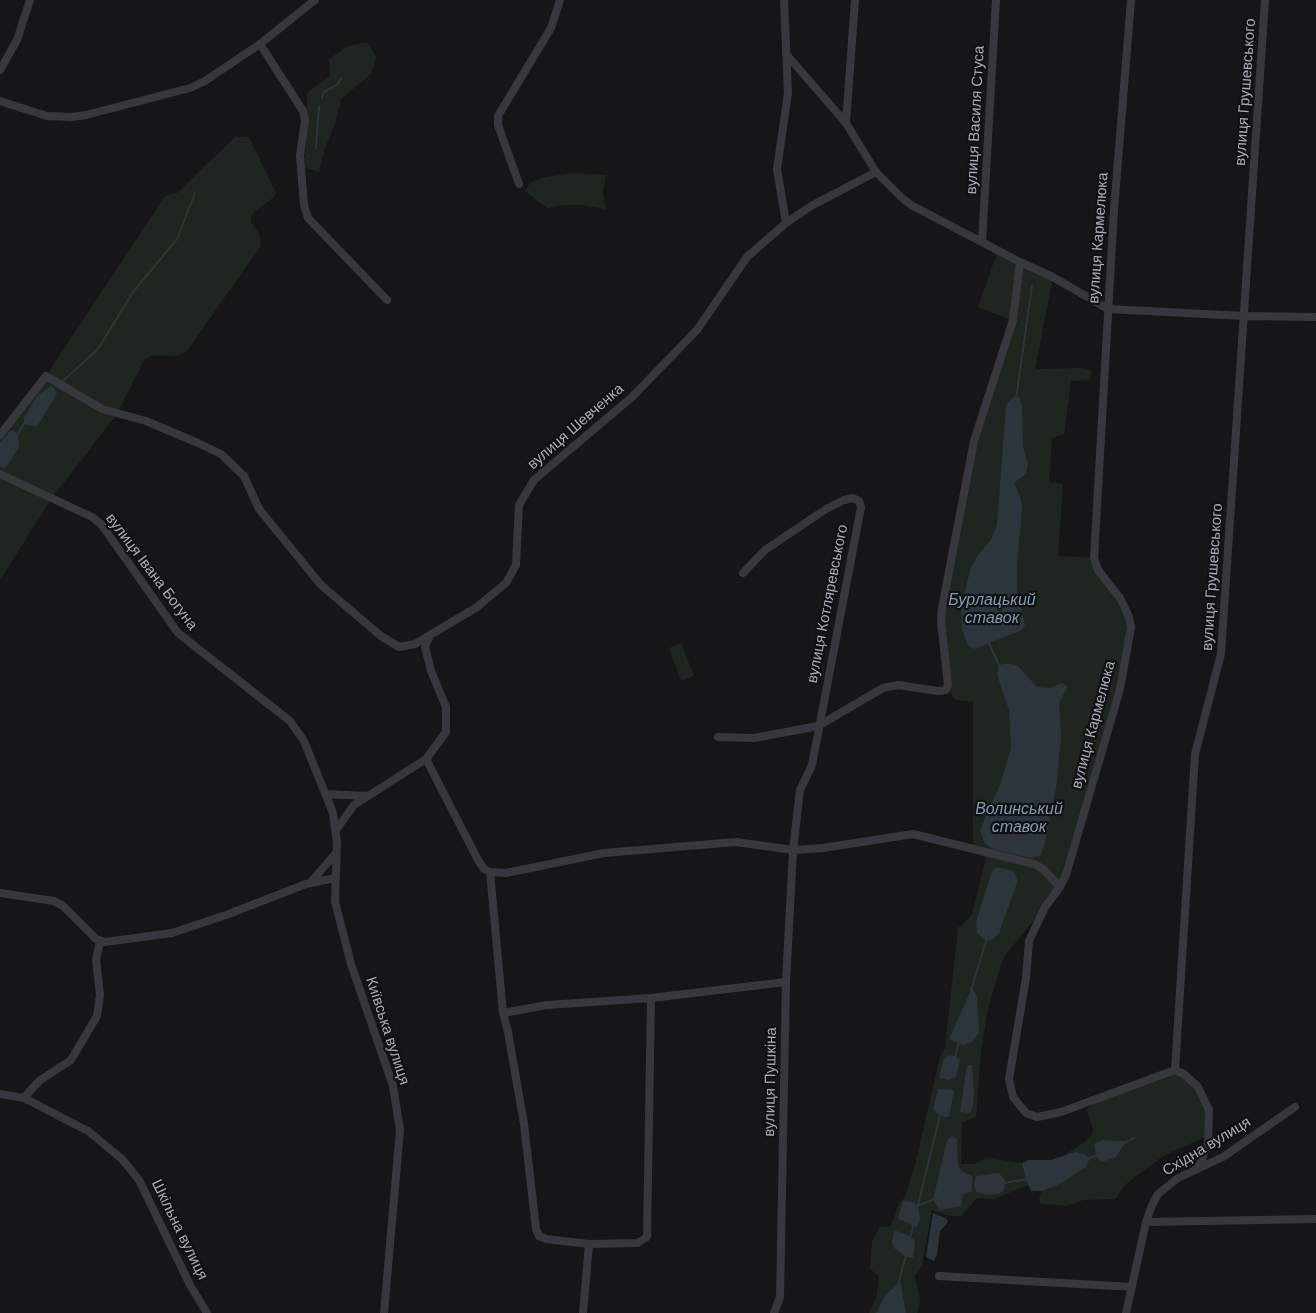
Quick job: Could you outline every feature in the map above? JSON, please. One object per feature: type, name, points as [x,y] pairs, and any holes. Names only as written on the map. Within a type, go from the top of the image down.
[{"type":"street","points":[[0,70],[17,40],[30,0]]},
{"type":"street","points":[[0,101],[47,116],[72,117],[190,88],[205,81],[260,44],[315,0]]},
{"type":"street","points":[[519,184],[498,125],[498,116],[551,28],[560,0]]},
{"type":"street","points":[[784,0],[788,93],[777,169],[786,223]]},
{"type":"street","points":[[846,123],[855,0]]},
{"type":"street","name":"вулиця Василя Стуса","points":[[982,242],[996,0]]},
{"type":"street","name":"вулиця Кармелюка","points":[[1131,0],[1108,309],[1094,558],[1098,570],[1120,598],[1131,627],[1120,689],[1066,874],[1060,887],[1045,907],[1029,941],[1026,978],[1009,1079],[1012,1097],[1026,1113],[1037,1117],[1061,1112],[1175,1070]]},
{"type":"street","name":"вулиця Грушевського","points":[[1175,1070],[1195,754],[1221,654],[1265,0]]},
{"type":"street","points":[[260,44],[303,111],[305,120],[300,156],[303,205],[308,218],[387,300]]},
{"type":"street","points":[[786,54],[846,123],[876,172],[891,189],[911,205],[1053,277],[1108,309],[1316,317]]},
{"type":"street","name":"вулиця Шевченка","points":[[0,435],[45,376],[102,409],[146,421],[221,454],[244,476],[259,508],[321,585],[381,636],[399,647],[414,644],[477,607],[506,583],[516,565],[519,505],[534,480],[632,397],[697,330],[747,257],[786,223],[811,206],[876,172]]},
{"type":"street","points":[[718,737],[754,738],[818,726],[883,688],[898,685],[938,691],[946,690],[948,685],[941,621],[942,608],[974,441],[1012,320],[1020,262]]},
{"type":"street","name":"вулиця Івана Богуна","points":[[0,474],[92,517],[101,524],[182,637],[295,726],[304,741],[326,794],[336,831]]},
{"type":"street","name":"вулиця Котляревського","points":[[743,573],[765,550],[826,509],[844,500],[853,498],[859,501],[861,507],[812,765],[800,790],[793,850]]},
{"type":"street","points":[[336,831],[349,810],[426,759],[446,732],[446,707],[431,671],[425,647],[430,635]]},
{"type":"street","points":[[426,759],[478,860],[484,869],[490,872],[506,873],[604,854],[736,842],[793,850],[823,848],[913,834],[1034,864],[1043,869],[1060,887]]},
{"type":"street","points":[[326,794],[367,796]]},
{"type":"street","name":"Київська вулиця","points":[[336,831],[335,902],[348,954],[393,1086],[400,1130],[384,1313]]},
{"type":"street","name":"вулиця Пушкіна","points":[[774,1313],[780,1297],[781,1274],[786,982],[793,850]]},
{"type":"street","points":[[310,883],[336,853]]},
{"type":"street","points":[[490,872],[503,1013],[524,1124],[536,1229],[539,1236],[546,1239],[589,1244],[639,1243],[647,1237],[651,998]]},
{"type":"street","points":[[100,942],[172,933],[310,883],[335,878]]},
{"type":"street","points":[[0,893],[54,901],[63,906],[100,942]]},
{"type":"street","points":[[24,1098],[36,1083],[71,1060],[97,1016],[100,1000],[96,959],[100,942]]},
{"type":"street","points":[[503,1013],[547,1005],[651,998],[786,982]]},
{"type":"street","points":[[1175,1070],[1184,1074],[1198,1087],[1209,1110],[1208,1142],[1201,1162],[1194,1170]]},
{"type":"street","name":"Шкільна вулиця","points":[[0,1094],[24,1098],[87,1131],[122,1159],[139,1180],[190,1285],[207,1313]]},
{"type":"street","name":"Східна вулиця","points":[[1126,1313],[1146,1222],[1158,1194],[1178,1178],[1223,1157],[1295,1107]]},
{"type":"street","points":[[1146,1222],[1316,1219]]},
{"type":"street","points":[[583,1313],[589,1244]]},
{"type":"street","points":[[939,1276],[1132,1287]]},
{"type":"shaded area","points":[[367,42],[376,56],[372,73],[341,99],[319,172],[304,167],[307,130],[300,114],[307,105],[307,93],[330,76],[329,59],[348,46]]},
{"type":"shaded area","points":[[235,137],[247,137],[251,141],[276,193],[254,212],[251,218],[251,222],[260,235],[261,246],[186,352],[176,356],[153,355],[145,359],[116,415],[52,498],[0,580],[0,435],[46,376],[165,196],[177,193]]},
{"type":"shaded area","points":[[571,173],[606,175],[603,192],[606,209],[583,205],[547,208],[525,191],[530,183],[542,178]]},
{"type":"shaded area","points":[[998,250],[1053,277],[1035,369],[1083,368],[1092,374],[1089,380],[1071,381],[1064,434],[1052,438],[1049,482],[1063,484],[1058,556],[1094,558],[1126,608],[1130,639],[1066,875],[1045,907],[1006,954],[1001,964],[988,1009],[981,1051],[976,1117],[962,1122],[961,1164],[975,1164],[986,1158],[1022,1163],[1028,1185],[994,1199],[977,1198],[961,1216],[949,1216],[932,1210],[922,1265],[915,1276],[920,1301],[917,1313],[869,1313],[877,1294],[879,1276],[870,1269],[872,1242],[880,1227],[891,1226],[900,1201],[905,1198],[916,1161],[940,1057],[945,1048],[958,928],[972,915],[986,858],[973,849],[973,702],[953,698],[948,685],[941,621],[974,441],[1012,320],[978,307]]},
{"type":"shaded area","points":[[681,643],[694,676],[681,681],[669,648]]},
{"type":"shaded area","points":[[1175,1070],[1184,1074],[1207,1102],[1205,1137],[1163,1156],[1126,1184],[1115,1199],[1083,1200],[1067,1206],[1041,1204],[1039,1198],[1042,1191],[1083,1167],[1084,1154],[1071,1153],[1061,1157],[1085,1142],[1092,1134],[1088,1108],[1102,1097]]},
{"type":"water","points":[[52,385],[57,393],[40,422],[36,427],[23,424],[37,396]]},
{"type":"water","name":"Бурлацький ставок","points":[[1016,396],[1019,397],[1022,406],[1023,447],[1028,463],[1026,474],[1014,483],[1022,508],[1017,590],[1025,626],[1020,631],[974,649],[968,645],[962,630],[961,607],[971,567],[991,540],[997,525],[1006,405]]},
{"type":"water","points":[[11,430],[18,433],[19,447],[5,468],[0,467],[0,443]]},
{"type":"water","name":"Волинський ставок","points":[[999,665],[1018,666],[1037,687],[1050,688],[1062,683],[1068,687],[1059,702],[1061,735],[1057,782],[1044,847],[1040,856],[1030,858],[992,849],[985,844],[980,830],[1001,782],[1011,748],[1009,710],[997,675]]},
{"type":"water","points":[[997,867],[1013,871],[1018,880],[999,933],[992,940],[986,941],[977,933],[976,922],[992,871]]},
{"type":"water","points":[[972,988],[977,997],[979,1033],[972,1042],[963,1045],[949,1039]]},
{"type":"water","points":[[950,1055],[960,1059],[956,1077],[949,1080],[939,1078],[943,1060]]},
{"type":"water","points":[[967,1065],[972,1065],[974,1093],[973,1107],[969,1113],[960,1112]]},
{"type":"water","points":[[938,1089],[954,1090],[949,1117],[940,1116],[933,1109]]},
{"type":"water","points":[[953,1136],[957,1140],[958,1166],[961,1171],[972,1176],[972,1191],[963,1194],[961,1206],[940,1210],[933,1200],[947,1141]]},
{"type":"water","points":[[1103,1140],[1125,1141],[1125,1143],[1116,1157],[1102,1162],[1096,1156],[1094,1144]]},
{"type":"water","points":[[1075,1152],[1090,1158],[1086,1167],[1056,1186],[1042,1191],[1031,1191],[1022,1163],[1029,1160],[1051,1160]]},
{"type":"water","points":[[999,1173],[1005,1180],[1004,1190],[999,1194],[988,1195],[976,1192],[974,1185],[976,1176]]},
{"type":"water","points":[[903,1201],[913,1202],[918,1206],[920,1220],[917,1228],[898,1218]]},
{"type":"water","points":[[933,1213],[947,1219],[948,1222],[940,1231],[934,1261],[926,1257]]},
{"type":"water","points":[[894,1230],[910,1236],[915,1241],[913,1258],[905,1256],[894,1248],[892,1243]]},
{"type":"water","points":[[900,1281],[906,1313],[876,1313],[885,1296]]},
{"type":"waterway","points":[[322,98],[324,92],[337,85],[342,78]]},
{"type":"waterway","points":[[316,148],[319,106]]},
{"type":"waterway","points":[[64,380],[98,349],[133,292],[177,239],[195,193]]},
{"type":"waterway","points":[[1016,399],[1032,286]]},
{"type":"waterway","points":[[17,435],[25,422]]},
{"type":"waterway","points":[[989,643],[1000,668]]},
{"type":"waterway","points":[[971,990],[987,938]]},
{"type":"waterway","points":[[955,1057],[959,1042]]},
{"type":"waterway","points":[[917,1209],[940,1115]]},
{"type":"waterway","points":[[1123,1144],[1134,1138]]},
{"type":"waterway","points":[[1087,1159],[1099,1155]]},
{"type":"waterway","points":[[1004,1183],[1028,1179]]},
{"type":"waterway","points":[[919,1205],[933,1200]]},
{"type":"waterway","points":[[910,1238],[914,1223]]},
{"type":"waterway","points":[[899,1281],[906,1255]]}]
